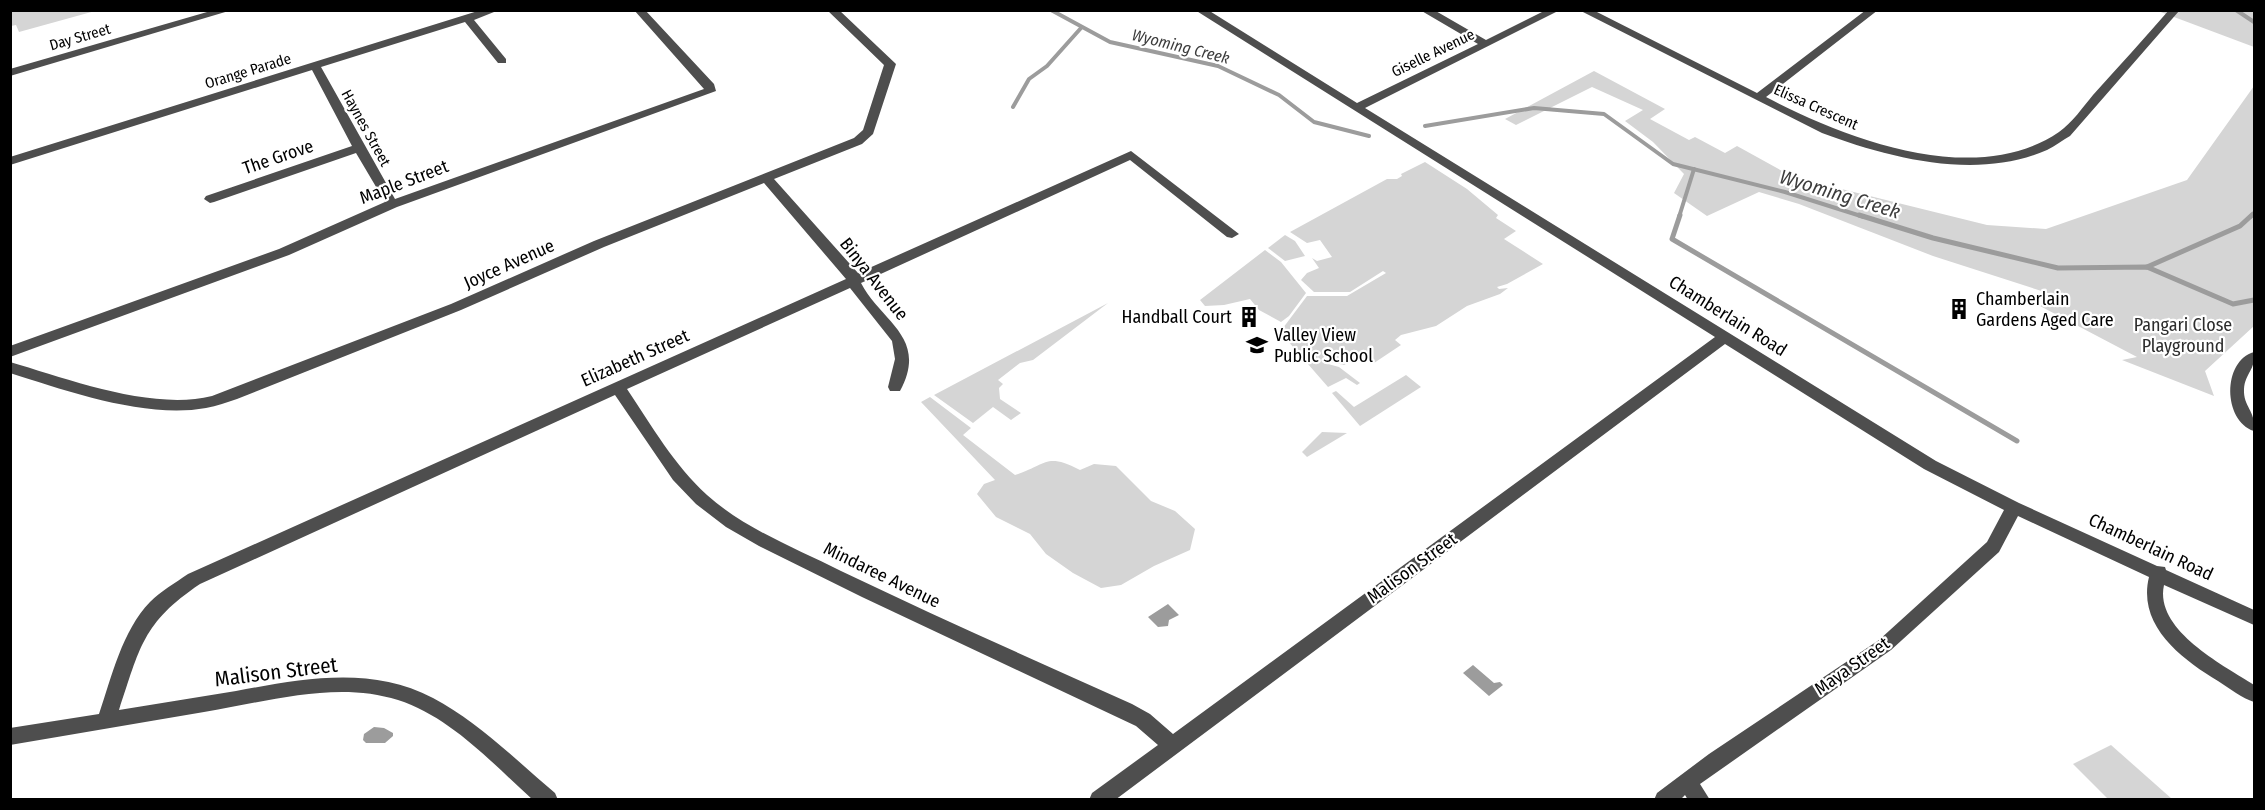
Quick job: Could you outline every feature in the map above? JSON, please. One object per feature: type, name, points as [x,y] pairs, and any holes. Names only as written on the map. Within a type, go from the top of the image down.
[{"type":"street","name":"Day Street","points":[[10,73],[227,10]]},
{"type":"street","name":"Orange Parade","points":[[10,161],[494,10]]},
{"type":"street","name":"Maple Street","points":[[10,352],[284,252],[392,204],[710,91],[710,86],[639,10]]},
{"type":"street","name":"Joyce Avenue","points":[[10,367],[108,395],[136,400],[188,404],[207,403],[456,307],[599,244],[858,141],[869,131],[890,63],[832,10]]},
{"type":"street","name":"Chamberlain Road","points":[[1200,10],[1930,465],[2013,507],[2159,572],[2254,618]]},
{"type":"street","points":[[1425,10],[1485,44]]},
{"type":"street","name":"Giselle Avenue","points":[[1356,108],[1555,10]]},
{"type":"street","name":"Elissa Crescent","points":[[1584,10],[1814,126],[1881,149],[1955,159],[2015,156],[2047,147],[2066,134],[2174,11]]},
{"type":"street","points":[[1758,98],[1874,10]]},
{"type":"street","points":[[468,19],[502,61]]},
{"type":"street","name":"Haynes Street","points":[[315,66],[358,148],[392,204]]},
{"type":"street","name":"The Grove","points":[[210,199],[358,148]]},
{"type":"street","name":"Elizabeth Street","points":[[106,720],[139,631],[151,612],[170,594],[219,567],[1131,155],[1232,234]]},
{"type":"street","name":"Binya Avenue","points":[[765,177],[851,273],[855,288],[901,342],[901,364],[895,387]]},
{"type":"street","name":"Malison Street","points":[[1099,800],[1725,338]]},
{"type":"street","points":[[2254,357],[2240,374],[2236,383],[2236,395],[2242,409],[2254,425]]},
{"type":"street","name":"Mindaree Avenue","points":[[618,387],[682,479],[700,499],[723,517],[751,534],[875,595],[1125,710],[1143,720],[1172,745]]},
{"type":"street","name":"Maya Street","points":[[1664,800],[1885,645],[1993,547],[2013,507]]},
{"type":"street","points":[[2159,572],[2153,591],[2153,602],[2163,624],[2192,652],[2254,694]]},
{"type":"street","name":"Malison Street","points":[[10,737],[305,687],[341,685],[378,687],[415,697],[446,714],[548,800]]},
{"type":"street","points":[[1687,782],[1700,800]]},
{"type":"green space","points":[[11,10],[95,11],[19,32],[16,25],[11,26]]},
{"type":"green space","points":[[2158,11],[2254,11],[2254,47]]},
{"type":"green space","name":"Pangari Close Playground","points":[[1594,71],[1665,109],[1650,119],[1689,140],[1695,137],[1725,153],[1737,146],[1793,177],[1987,225],[2046,229],[2187,180],[2254,86],[2254,326],[2205,371],[2214,396],[2122,360],[2137,357],[2040,306],[2054,295],[1933,256],[1799,204],[1759,192],[1707,216],[1674,193],[1684,174],[1653,142],[1625,121],[1643,110],[1592,87],[1516,125],[1505,119]]},
{"type":"green space","points":[[1425,162],[1467,189],[1498,215],[1496,218],[1516,231],[1504,239],[1543,264],[1497,287],[1499,289],[1508,288],[1500,294],[1467,306],[1436,326],[1401,335],[1395,340],[1401,345],[1374,363],[1361,356],[1344,365],[1331,362],[1328,364],[1339,367],[1360,383],[1357,385],[1346,378],[1328,387],[1280,332],[1307,296],[1347,296],[1386,273],[1383,271],[1350,292],[1314,292],[1301,280],[1307,273],[1319,268],[1312,258],[1317,261],[1332,257],[1320,240],[1307,243],[1290,232],[1387,179],[1397,179],[1402,176],[1401,174]]},
{"type":"green space","points":[[1285,235],[1295,241],[1305,256],[1285,261],[1268,248]]},
{"type":"green space","points":[[1265,250],[1281,262],[1306,293],[1289,316],[1281,322],[1259,310],[1250,299],[1224,305],[1205,306],[1200,300]]},
{"type":"green space","points":[[1108,303],[1033,360],[1020,363],[998,380],[1003,384],[999,388],[1000,399],[1021,413],[1011,420],[993,407],[973,423],[934,395]]},
{"type":"green space","points":[[1406,375],[1421,387],[1360,426],[1332,393],[1336,391],[1354,407]]},
{"type":"green space","points":[[930,397],[971,428],[963,435],[1015,475],[1052,461],[1080,470],[1094,464],[1116,466],[1151,501],[1175,511],[1195,529],[1190,550],[1154,566],[1121,585],[1101,588],[1073,573],[1046,554],[1030,534],[996,517],[977,494],[984,484],[995,480],[921,402]]},
{"type":"green space","points":[[1322,432],[1347,433],[1307,457],[1302,452]]},
{"type":"green space","points":[[2111,745],[2172,799],[2108,799],[2073,764]]},
{"type":"shaded area","points":[[1168,604],[1179,615],[1169,620],[1168,626],[1158,627],[1148,617]]},
{"type":"shaded area","points":[[1473,665],[1494,683],[1500,682],[1503,685],[1489,696],[1463,673]]},
{"type":"shaded area","points":[[374,727],[384,728],[393,733],[393,736],[385,743],[366,743],[363,740],[364,734]]},
{"type":"waterway","name":"Wyoming Creek","points":[[1051,10],[1110,42],[1218,66],[1279,95],[1314,122],[1369,136]]},
{"type":"waterway","points":[[2236,10],[2254,22]]},
{"type":"waterway","points":[[1013,107],[1029,79],[1047,66],[1081,28]]},
{"type":"waterway","name":"Wyoming Creek","points":[[1425,126],[1534,108],[1604,114],[1673,164],[1694,169]]},
{"type":"waterway","points":[[1679,217],[1694,169]]},
{"type":"waterway","name":"Wyoming Creek","points":[[1694,169],[1785,192],[1864,217]]},
{"type":"waterway","points":[[1680,215],[1672,239],[2017,441]]},
{"type":"waterway","name":"Wyoming Creek","points":[[1859,215],[1933,238],[2058,268],[2147,267]]},
{"type":"waterway","points":[[2147,267],[2240,226],[2252,215]]},
{"type":"waterway","name":"Wyoming Creek","points":[[2147,267],[2233,304],[2254,300]]},
{"type":"place","name":"Chamberlain Gardens Aged Care","points":[[1959,309]]},
{"type":"place","name":"Handball Court","points":[[1249,317]]},
{"type":"place","name":"Valley View Public School","points":[[1257,345]]}]
